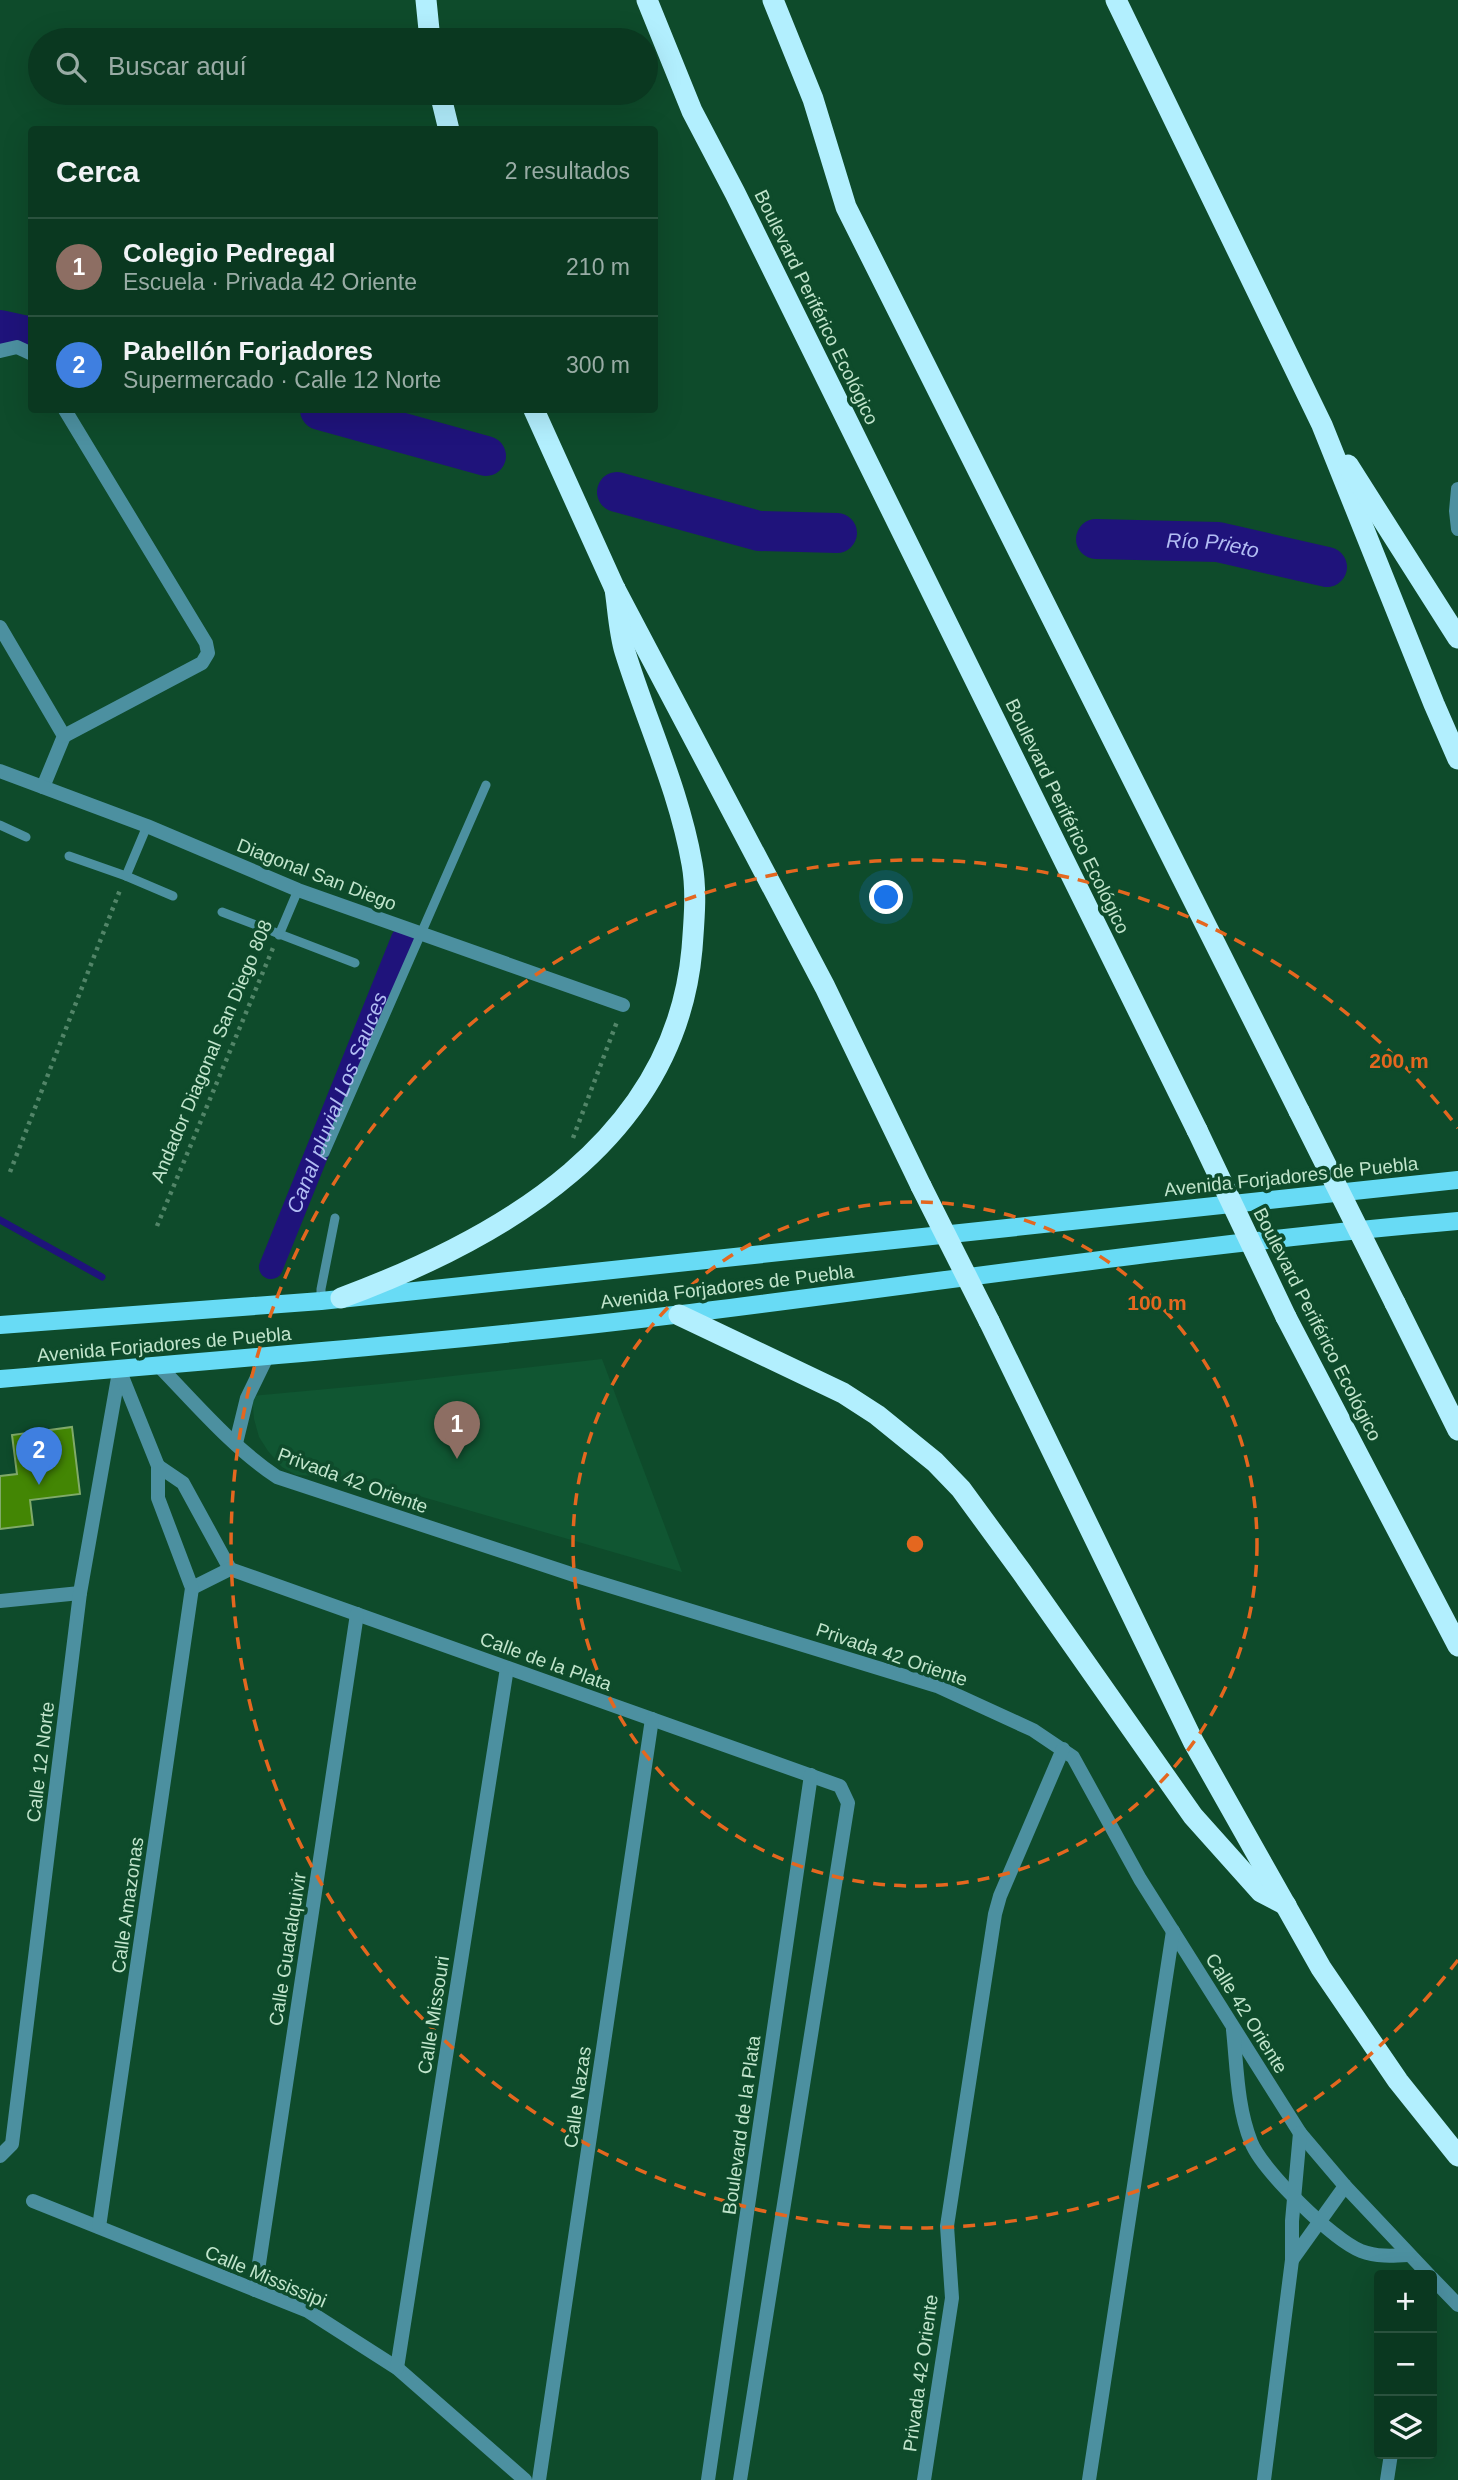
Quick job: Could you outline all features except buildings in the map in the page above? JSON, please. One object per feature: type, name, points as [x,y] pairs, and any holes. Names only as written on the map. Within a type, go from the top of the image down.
[{"type":"highway","points":[[426,0],[429,28]]},
{"type":"highway","name":"Boulevard Periférico Ecológico","points":[[647,0],[692,111],[1197,1130],[1286,1317],[1458,1646]]},
{"type":"highway","points":[[773,0],[813,99],[846,207],[1458,1430]]},
{"type":"highway","points":[[1116,0],[1322,425],[1458,759]]},
{"type":"highway","points":[[443,105],[448,126]]},
{"type":"highway","points":[[535,413],[615,589],[825,987],[1193,1741],[1321,1968],[1398,2081],[1458,2156]]},
{"type":"highway","points":[[1322,425],[1458,638]]},
{"type":"highway","points":[[331,1299],[436,1258],[509,1219],[554,1189],[589,1158],[625,1115],[649,1082],[676,1025],[687,989],[691,955],[695,894],[692,866],[676,797],[624,649],[615,589]]},
{"type":"highway","points":[[679,1315],[842,1393],[887,1422],[935,1462],[961,1489],[1021,1571],[1193,1816],[1261,1892],[1286,1905]]},
{"type":"main road","name":"Avenida Forjadores de Puebla","points":[[0,1325],[331,1299],[1458,1180]]},
{"type":"main road","name":"Avenida Forjadores de Puebla","points":[[0,1380],[267,1357],[679,1315],[1228,1243],[1458,1221]]},
{"type":"street","points":[[0,351],[17,347],[28,352]]},
{"type":"street","points":[[43,787],[64,736],[202,663],[208,653],[206,643],[67,413]]},
{"type":"street","points":[[1458,489],[1458,529]]},
{"type":"street","points":[[0,627],[64,736]]},
{"type":"street","name":"Diagonal San Diego","points":[[0,771],[147,825],[298,890],[623,1005]]},
{"type":"street","points":[[236,1443],[247,1398],[267,1357]]},
{"type":"street","name":"Privada 42 Oriente","points":[[158,1365],[259,1465],[277,1478],[577,1576],[937,1686],[1033,1730],[1063,1749],[1000,1896],[996,1914],[947,2226],[952,2298],[924,2480]]},
{"type":"street","points":[[119,1369],[158,1466],[158,1497],[192,1588],[230,1569],[183,1483],[158,1466]]},
{"type":"street","name":"Calle 12 Norte","points":[[0,2156],[12,2144],[80,1593],[119,1369]]},
{"type":"street","name":"Calle de la Plata","points":[[230,1569],[811,1775],[840,1786],[845,1793],[848,1803],[846,1817],[740,2480]]},
{"type":"street","name":"Calle Amazonas","points":[[99,2227],[192,1588]]},
{"type":"street","points":[[0,1601],[80,1593]]},
{"type":"street","name":"Calle Guadalquivir","points":[[255,2290],[357,1614]]},
{"type":"street","name":"Calle Missouri","points":[[397,2368],[507,1668]]},
{"type":"street","name":"Calle Nazas","points":[[539,2480],[652,1719]]},
{"type":"street","name":"Calle 42 Oriente","points":[[1063,1749],[1073,1757],[1140,1879],[1300,2133],[1421,2270]]},
{"type":"street","name":"Boulevard de la Plata","points":[[708,2480],[811,1775]]},
{"type":"street","points":[[1089,2480],[1172,1931]]},
{"type":"street","points":[[1232,2025],[1242,2110],[1251,2143],[1264,2166],[1278,2183],[1346,2243],[1359,2250],[1421,2270]]},
{"type":"street","points":[[1264,2480],[1292,2260],[1300,2133]]},
{"type":"street","points":[[1292,2260],[1345,2186]]},
{"type":"street","name":"Calle Mississipi","points":[[33,2201],[308,2311],[397,2368],[525,2480]]},
{"type":"street","name":"Calle 42 Oriente","points":[[1437,2285],[1458,2305]]},
{"type":"street","points":[[1387,2480],[1390,2459]]},
{"type":"lane","points":[[325,1153],[486,785]]},
{"type":"lane","points":[[0,825],[26,836]]},
{"type":"lane","points":[[126,876],[147,825]]},
{"type":"lane","points":[[69,856],[173,896]]},
{"type":"lane","name":"Andador Diagonal San Diego 808","points":[[279,934],[298,890]]},
{"type":"lane","points":[[222,912],[355,962]]},
{"type":"lane","points":[[331,1299],[321,1289],[335,1218]]},
{"type":"path","points":[[10,1172],[126,876]]},
{"type":"path","name":"Andador Diagonal San Diego 808","points":[[157,1226],[279,934]]},
{"type":"path","points":[[572,1140],[623,1005]]},
{"type":"shaded area","points":[[602,1359],[682,1572],[357,1478],[296,1475],[282,1467],[268,1451],[259,1437],[254,1419],[252,1396]]},
{"type":"waterway","name":"Río Prieto","points":[[0,330],[28,336]]},
{"type":"waterway","name":"Río Prieto","points":[[331,413],[486,456]]},
{"type":"waterway","name":"Río Prieto","points":[[617,492],[759,531],[837,533]]},
{"type":"waterway","name":"Río Prieto","points":[[1096,539],[1218,542],[1327,567]]},
{"type":"waterway","name":"Canal pluvial Los Sauces","points":[[271,1267],[403,939]]},
{"type":"waterway","points":[[0,1220],[102,1277]]},
{"type":"place","name":"Colegio Pedregal","points":[[457,1459]]},
{"type":"place","name":"Pabellón Forjadores","points":[[39,1485]]}]
